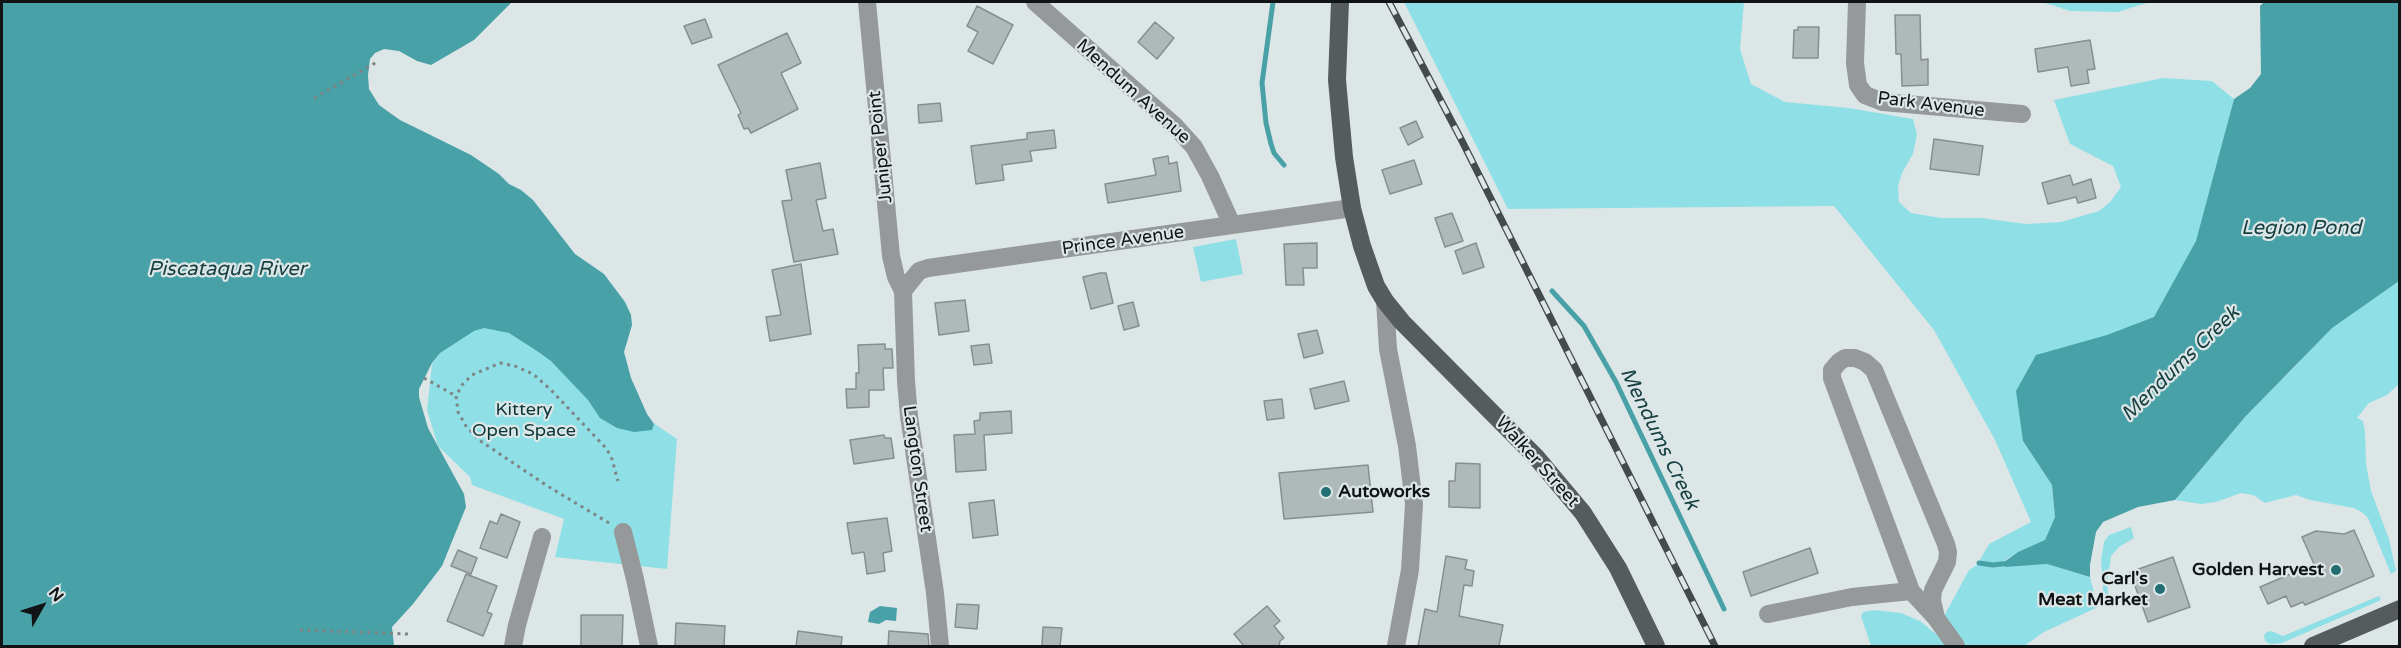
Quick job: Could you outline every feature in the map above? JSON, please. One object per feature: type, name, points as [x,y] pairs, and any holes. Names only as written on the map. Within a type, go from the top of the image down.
[{"type":"main road","name":"Walker Street","points":[[1340,2],[1337,80],[1341,140],[1352,208],[1369,269],[1385,302],[1432,354],[1536,457],[1583,513],[1618,568],[1656,646]]},
{"type":"main road","points":[[2313,646],[2400,609]]},
{"type":"street","name":"Juniper Point","points":[[867,2],[891,256],[896,277],[903,291]]},
{"type":"street","name":"Mendum Avenue","points":[[1035,2],[1175,126],[1194,147],[1232,225]]},
{"type":"street","name":"Park Avenue","points":[[1857,2],[1856,72],[1858,85],[1865,95],[1883,102],[2022,114]]},
{"type":"street","name":"Prince Avenue","points":[[903,291],[919,271],[928,268],[1352,208]]},
{"type":"street","name":"Langton Street","points":[[903,291],[908,399],[935,593],[940,646]]},
{"type":"street","points":[[1385,302],[1388,349],[1407,446],[1414,504],[1413,550],[1396,646]]},
{"type":"street","points":[[1936,618],[1932,600],[1933,590],[1947,562],[1946,544],[1874,370],[1855,358],[1845,358],[1833,370],[1832,378],[1911,591],[1936,618],[1956,646]]},
{"type":"street","points":[[623,532],[649,646]]},
{"type":"street","points":[[513,646],[542,537]]},
{"type":"street","points":[[1768,614],[1852,597],[1911,591]]},
{"type":"path","points":[[314,98],[377,62]]},
{"type":"path","points":[[618,481],[611,456],[604,446],[551,390],[532,374],[515,366],[500,363],[472,375],[462,385],[456,396],[458,412],[466,426],[479,440],[549,487],[623,532]]},
{"type":"path","points":[[424,378],[456,396]]},
{"type":"path","points":[[300,630],[408,634]]},
{"type":"green space","points":[[1404,2],[1744,2],[1740,49],[1751,84],[1785,102],[1849,108],[1913,119],[1917,134],[1913,154],[1902,173],[1898,186],[1899,202],[1911,213],[1941,218],[1982,218],[2026,224],[2061,222],[2099,211],[2110,202],[2121,187],[2113,166],[2070,144],[2054,100],[2163,78],[2212,81],[2234,99],[2214,176],[2399,2],[2399,384],[2387,395],[2369,403],[2357,418],[2363,421],[2366,464],[2371,491],[2389,539],[2396,571],[2391,574],[2368,518],[2354,508],[2310,500],[2296,495],[2265,503],[2253,495],[2241,493],[2216,502],[2201,504],[2175,500],[2245,417],[2300,361],[2023,441],[2052,485],[2055,517],[2045,541],[2018,552],[2004,561],[2005,566],[2047,564],[2090,577],[2098,607],[2044,632],[2024,646],[1964,646],[1944,616],[1969,570],[1977,565],[1989,544],[2031,522],[1995,440],[1934,330],[1834,206],[1508,209]]},
{"type":"green space","points":[[2042,2],[2150,2],[2118,12],[2070,11]]},
{"type":"green space","points":[[1236,239],[1243,274],[1201,282],[1193,247]]},
{"type":"green space","name":"Kittery Open Space","points":[[508,325],[677,439],[667,569],[555,557],[564,519],[472,485],[470,477],[438,446],[427,410],[432,364],[445,344],[465,328]]},
{"type":"green space","points":[[2131,527],[2134,538],[2119,547],[2111,556],[2107,584],[2109,600],[2102,605],[2104,601],[2101,560],[2104,542],[2109,535]]},
{"type":"green space","points":[[2379,596],[2381,600],[2282,643],[2270,644],[2265,641],[2264,635],[2267,632],[2271,631],[2283,636]]},
{"type":"green space","points":[[1874,610],[1901,613],[1920,621],[1946,646],[1871,646],[1861,616],[1863,612]]},
{"type":"water","name":"Piscataqua River","points":[[2,2],[512,2],[474,40],[431,65],[417,61],[399,51],[384,49],[375,53],[370,59],[369,89],[379,105],[400,120],[471,155],[499,174],[509,184],[521,190],[533,200],[575,254],[604,274],[625,302],[631,315],[632,325],[624,352],[631,378],[654,424],[652,430],[634,432],[617,428],[600,418],[588,400],[551,361],[509,333],[484,328],[474,331],[440,353],[432,363],[419,389],[428,428],[464,494],[466,507],[442,566],[392,627],[394,646],[2,646]]},
{"type":"water","name":"Legion Pond","points":[[2264,2],[2399,2],[2399,281],[2332,328],[2245,417],[2175,500],[2138,507],[2103,522],[2096,532],[2090,577],[2047,564],[2005,567],[2004,562],[2018,552],[2045,540],[2055,517],[2052,485],[2023,441],[2016,391],[2036,355],[2107,335],[2154,317],[2196,241],[2234,99],[2250,88],[2261,74],[2260,6]]},
{"type":"water","points":[[880,606],[897,608],[896,621],[886,620],[879,624],[868,622],[870,612]]},
{"type":"building","points":[[977,6],[1013,25],[993,64],[968,51],[978,32],[967,26]]},
{"type":"building","points":[[1895,15],[1920,15],[1921,60],[1928,59],[1928,85],[1902,86],[1901,54],[1896,54]]},
{"type":"building","points":[[705,19],[712,37],[692,44],[684,26]]},
{"type":"building","points":[[1155,22],[1174,38],[1157,59],[1138,42]]},
{"type":"building","points":[[1798,27],[1819,27],[1818,58],[1793,58],[1794,30],[1798,30]]},
{"type":"building","points":[[787,33],[801,63],[781,73],[798,109],[751,133],[748,128],[744,129],[738,115],[741,113],[718,65]]},
{"type":"building","points":[[2090,40],[2095,69],[2087,70],[2089,83],[2071,86],[2068,67],[2038,72],[2035,49]]},
{"type":"building","points":[[940,103],[942,121],[919,123],[918,105]]},
{"type":"building","points":[[1416,121],[1423,137],[1408,145],[1400,128]]},
{"type":"building","points":[[1054,130],[1056,148],[1030,151],[1032,161],[1002,165],[1004,180],[976,184],[971,146],[1027,139],[1027,133]]},
{"type":"building","points":[[1934,139],[1983,146],[1979,175],[1930,169]]},
{"type":"building","points":[[1168,156],[1169,164],[1177,162],[1181,191],[1108,203],[1105,184],[1156,175],[1153,159]]},
{"type":"building","points":[[1414,160],[1422,184],[1390,194],[1382,170]]},
{"type":"building","points":[[820,163],[826,198],[816,200],[823,231],[833,229],[838,254],[794,262],[782,201],[792,200],[786,170]]},
{"type":"building","points":[[2070,175],[2073,185],[2091,179],[2096,198],[2078,203],[2076,197],[2048,204],[2042,183]]},
{"type":"building","points":[[1452,213],[1463,241],[1445,247],[1435,218]]},
{"type":"building","points":[[1317,243],[1317,268],[1303,268],[1304,285],[1286,285],[1284,244]]},
{"type":"building","points":[[1476,243],[1484,267],[1463,274],[1455,251]]},
{"type":"building","points":[[801,264],[811,334],[770,341],[766,317],[781,315],[772,270]]},
{"type":"building","points":[[1106,273],[1113,303],[1091,309],[1083,277]]},
{"type":"building","points":[[965,300],[969,331],[939,335],[935,303]]},
{"type":"building","points":[[1133,302],[1139,326],[1124,330],[1118,306]]},
{"type":"building","points":[[1317,330],[1323,353],[1304,358],[1298,334]]},
{"type":"building","points":[[885,344],[885,349],[892,349],[893,368],[883,368],[884,390],[869,390],[869,407],[847,408],[846,389],[856,389],[856,373],[859,373],[858,345]]},
{"type":"building","points":[[989,344],[992,363],[974,365],[971,346]]},
{"type":"building","points":[[1344,381],[1349,401],[1315,409],[1310,389]]},
{"type":"building","points":[[1282,399],[1284,418],[1267,420],[1264,401]]},
{"type":"building","points":[[1011,411],[1012,433],[984,435],[986,470],[956,472],[954,435],[975,434],[974,421],[980,420],[980,413]]},
{"type":"building","points":[[884,435],[885,438],[891,438],[894,458],[854,464],[850,440]]},
{"type":"building","points":[[1456,463],[1480,464],[1480,508],[1449,507],[1449,481],[1455,481]]},
{"type":"building","name":"Autoworks","points":[[1368,465],[1373,512],[1284,519],[1279,473]]},
{"type":"building","points":[[994,500],[998,535],[973,538],[969,503]]},
{"type":"building","points":[[501,514],[520,522],[507,558],[480,548],[490,521],[497,524]]},
{"type":"building","points":[[887,518],[892,551],[883,553],[885,571],[867,574],[864,552],[852,554],[847,523]]},
{"type":"building","name":"Golden Harvest","points":[[2354,530],[2374,576],[2305,605],[2303,602],[2291,607],[2286,596],[2268,604],[2260,587],[2314,564],[2302,537],[2316,531],[2344,534]]},
{"type":"building","points":[[1810,548],[1818,573],[1751,596],[1743,572]]},
{"type":"building","points":[[458,550],[477,558],[471,574],[451,566]]},
{"type":"building","points":[[1446,556],[1467,560],[1465,569],[1474,571],[1472,586],[1464,585],[1459,616],[1503,625],[1499,646],[1418,646],[1425,609],[1437,612]]},
{"type":"building","name":"Carl's Meat Market","points":[[2173,557],[2190,607],[2148,622],[2130,572]]},
{"type":"building","points":[[466,574],[497,586],[487,612],[492,614],[483,636],[447,621]]},
{"type":"building","points":[[957,604],[979,605],[977,629],[955,627]]},
{"type":"building","points":[[1267,606],[1280,621],[1274,626],[1284,638],[1280,641],[1279,646],[1244,646],[1234,634]]},
{"type":"building","points":[[581,615],[623,615],[622,646],[581,646]]},
{"type":"building","points":[[676,623],[725,626],[724,646],[675,646]]},
{"type":"building","points":[[1043,627],[1062,628],[1060,646],[1042,646]]},
{"type":"building","points":[[798,631],[842,637],[841,646],[796,646]]},
{"type":"building","points":[[889,631],[928,634],[929,646],[888,646]]},
{"type":"waterway","name":"Mendums Creek","points":[[1273,2],[1262,83],[1266,123],[1271,144],[1274,153],[1284,165]]},
{"type":"waterway","name":"Mendums Creek","points":[[1552,291],[1584,326],[1616,382],[1724,609]]},
{"type":"waterway","name":"Mendums Creek","points":[[1979,563],[1993,565],[2010,563]]},
{"type":"railway","points":[[1389,2],[1462,141],[1715,646]]},
{"type":"place","name":"Autoworks","points":[[1326,492]]},
{"type":"place","name":"Golden Harvest","points":[[2336,570]]},
{"type":"place","name":"Carl's Meat Market","points":[[2160,589]]}]
